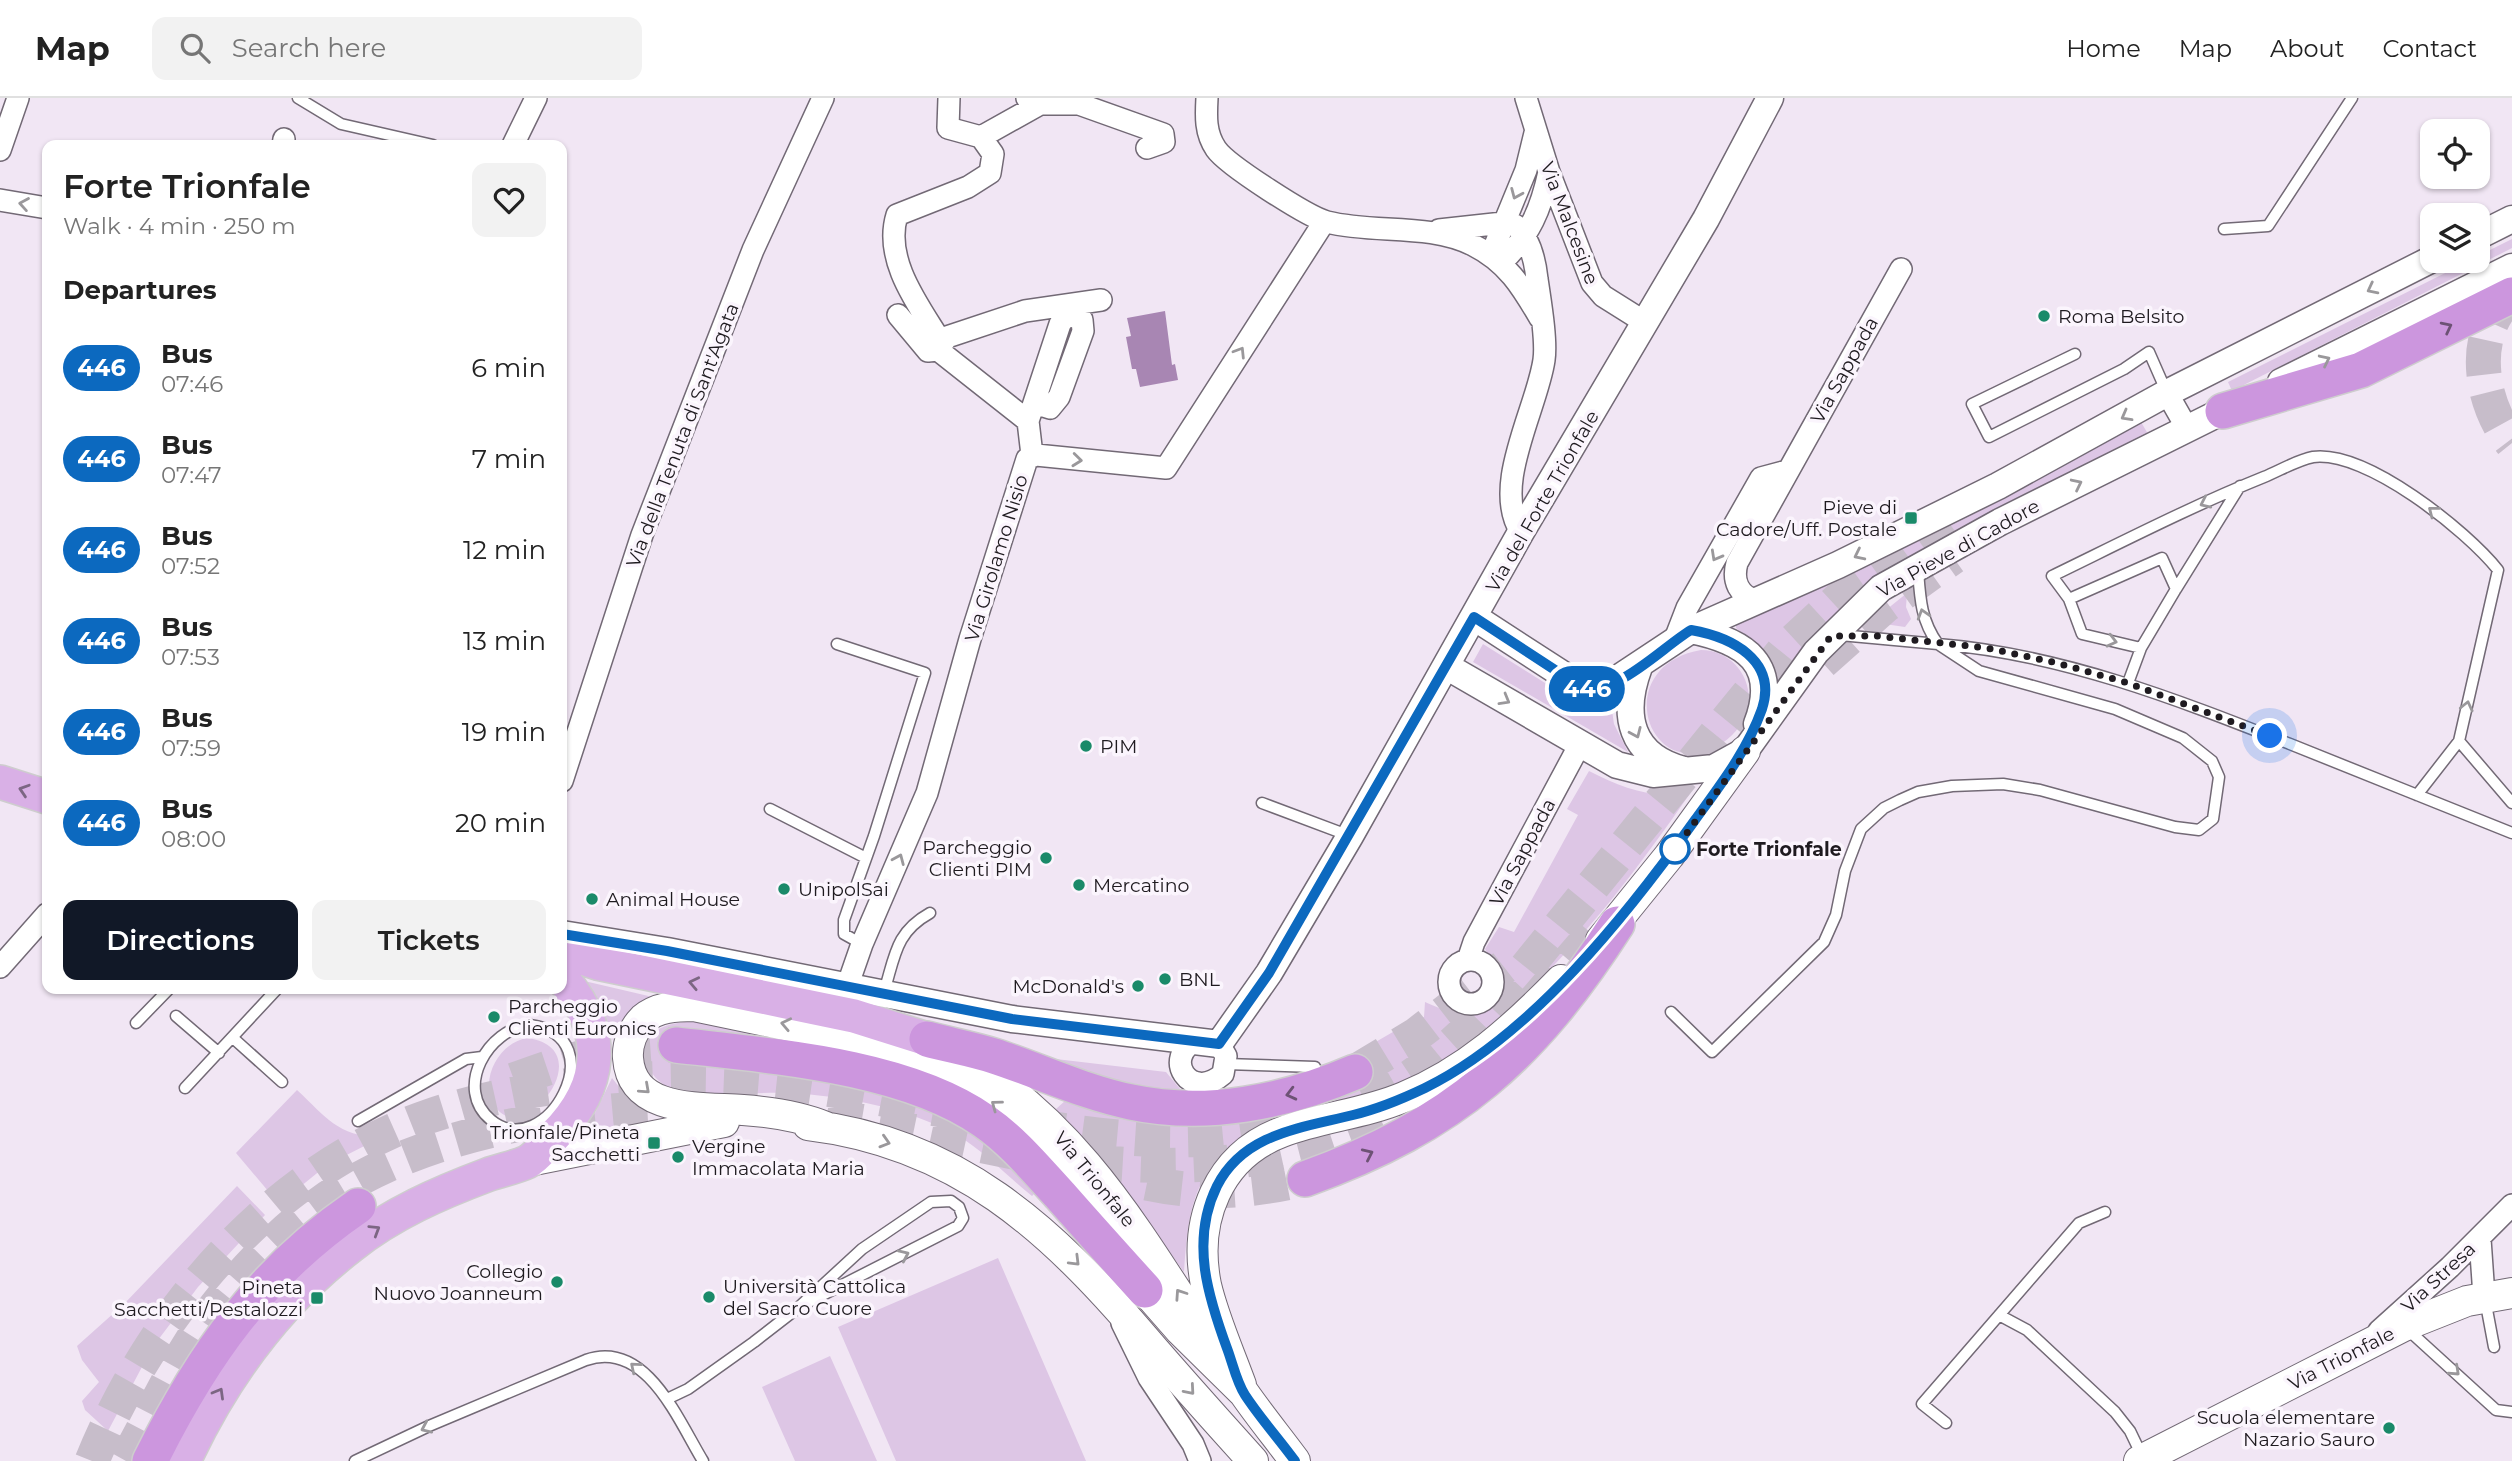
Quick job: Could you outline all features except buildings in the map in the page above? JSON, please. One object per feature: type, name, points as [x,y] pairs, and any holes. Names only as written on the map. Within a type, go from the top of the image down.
[{"type":"highway","points":[[2223,411],[2361,370],[2512,295]]},
{"type":"highway","points":[[1305,1179],[1397,1140],[1450,1108],[1486,1081],[1555,1013],[1617,924]]},
{"type":"highway","points":[[927,1039],[994,1056],[1097,1094],[1133,1103],[1178,1108],[1227,1107],[1257,1102],[1320,1086],[1355,1072]]},
{"type":"highway","points":[[676,1045],[787,1060],[891,1079],[955,1104],[983,1121],[1018,1150],[1129,1296]]},
{"type":"highway","points":[[150,1461],[183,1395],[229,1327],[283,1265],[330,1225],[358,1206]]},
{"type":"main road","points":[[1243,1392],[1211,1303],[1204,1265],[1204,1235],[1209,1206],[1228,1168],[1254,1146],[1274,1135],[1393,1102],[1426,1088],[1476,1058],[1510,1031],[1617,924],[1745,751]]},
{"type":"main road","points":[[0,782],[42,795]]},
{"type":"main road","name":"Via Trionfale","points":[[567,953],[597,963],[854,1016],[927,1039],[1007,1086],[1080,1154],[1151,1251],[1243,1392],[1295,1461]]},
{"type":"main road","points":[[184,1459],[223,1386],[257,1337],[335,1259],[408,1210],[525,1153],[574,1115],[586,1096],[593,1067],[581,1046],[585,1011],[567,985]]},
{"type":"main road","points":[[1243,1392],[1180,1330],[1129,1296],[984,1185],[915,1151],[784,1115],[741,1109],[696,1109],[657,1099],[640,1087],[630,1069],[631,1038],[642,1021],[657,1011],[694,1006],[860,1039],[932,1066],[987,1098],[1036,1139],[1090,1202],[1129,1296],[1252,1461]]},
{"type":"main road","points":[[525,1153],[718,1122],[750,1120],[826,1127]]},
{"type":"main road","name":"Via Trionfale","points":[[2142,1460],[2404,1326],[2498,1295]]},
{"type":"street","points":[[0,150],[18,98]]},
{"type":"street","points":[[515,140],[536,98]]},
{"type":"street","name":"Via della Tenuta di Sant'Agata","points":[[567,766],[642,535],[753,250],[823,98]]},
{"type":"street","points":[[949,98],[948,128],[981,137],[993,155],[990,173],[968,187],[897,215],[894,223],[899,268],[940,346],[1031,412],[1032,455]]},
{"type":"street","points":[[1207,98],[1207,130],[1221,155],[1233,166],[1324,222],[1453,237],[1496,259],[1526,293],[1540,318]]},
{"type":"street","name":"Via Malcesine","points":[[1526,98],[1549,172],[1594,288],[1646,323]]},
{"type":"street","name":"Via del Forte Trionfale","points":[[1214,1049],[1269,973],[1350,836],[1521,533],[1646,323],[1745,149],[1770,98]]},
{"type":"street","points":[[981,137],[1034,101],[1079,104],[1163,134],[1164,142],[1147,148]]},
{"type":"street","points":[[1496,259],[1503,223],[1526,170],[1535,130]]},
{"type":"street","points":[[1521,533],[1512,510],[1512,485],[1545,350],[1537,274],[1528,233],[1541,207],[1549,172]]},
{"type":"street","points":[[0,200],[42,207]]},
{"type":"street","points":[[2490,230],[2512,219]]},
{"type":"street","name":"Via Girolamo Nisio","points":[[847,987],[862,944],[927,793],[978,614],[1026,461],[1032,455],[1166,468],[1324,222]]},
{"type":"street","points":[[1423,232],[1503,223],[1528,233]]},
{"type":"street","points":[[1496,259],[1528,233],[1546,224],[1558,226],[1576,238]]},
{"type":"street","name":"Via Pieve di Cadore","points":[[1474,617],[1587,689],[1605,687],[1639,667],[1683,635],[1998,486],[2167,393],[2420,264]]},
{"type":"street","name":"Via Pieve di Cadore","points":[[1446,666],[1629,770],[1666,775],[1714,768],[1745,751],[1831,636],[1874,593],[1918,566],[2512,267]]},
{"type":"street","name":"Via Sappada","points":[[1757,601],[1745,597],[1739,589],[1735,568],[1901,269]]},
{"type":"street","points":[[898,315],[929,351],[940,346],[947,337],[1025,311],[1101,300]]},
{"type":"street","points":[[2167,393],[2188,430]]},
{"type":"street","points":[[1745,751],[1764,702],[1763,677],[1755,660],[1744,649],[1715,635],[1683,635],[1687,608],[1761,478],[1787,471]]},
{"type":"street","points":[[1639,667],[1629,704],[1634,732],[1656,757],[1690,771]]},
{"type":"street","name":"Via Sappada","points":[[1468,960],[1474,942],[1580,744]]},
{"type":"street","points":[[0,967],[42,920]]},
{"type":"street","points":[[567,935],[1044,1024],[1214,1049]]},
{"type":"street","name":"Via Stresa","points":[[2362,1347],[2512,1205]]},
{"type":"street","points":[[2480,1238],[2498,1295]]},
{"type":"street","points":[[1129,1296],[1140,1362],[1193,1444],[1200,1461]]},
{"type":"lane","points":[[298,98],[341,124],[411,140]]},
{"type":"lane","points":[[2224,229],[2268,226],[2351,98]]},
{"type":"lane","points":[[2075,354],[1972,404],[1989,438],[2124,369],[2149,352],[2167,393]]},
{"type":"lane","points":[[2141,649],[2082,634],[2069,599],[2052,576],[2240,486],[2312,457],[2347,459],[2414,496],[2479,546],[2498,570],[2459,741],[2417,795]]},
{"type":"lane","points":[[2128,683],[2141,649],[2240,486]]},
{"type":"lane","points":[[2069,599],[2162,558],[2176,589]]},
{"type":"lane","points":[[1671,1012],[1712,1052],[1824,942],[1836,915],[1845,871],[1861,829],[1884,808],[1918,792],[1982,783],[2003,784],[2040,790],[2175,827],[2199,830],[2213,819],[2219,777],[2212,761],[2183,738],[2115,709],[1979,671],[1938,644],[1920,607],[1918,566]]},
{"type":"lane","points":[[1831,636],[1877,636],[1987,648],[2128,683],[2196,707],[2512,833]]},
{"type":"lane","points":[[837,644],[925,673],[843,925],[846,935],[862,944]]},
{"type":"lane","points":[[2459,741],[2512,803]]},
{"type":"lane","points":[[1262,803],[1350,836]]},
{"type":"lane","points":[[771,808],[866,858]]},
{"type":"lane","points":[[883,995],[904,932],[913,923],[930,914]]},
{"type":"lane","points":[[136,1023],[164,994]]},
{"type":"lane","points":[[185,1088],[273,994]]},
{"type":"lane","points":[[176,1016],[219,1053]]},
{"type":"lane","points":[[530,1025],[581,1046],[569,1083],[559,1103],[543,1119],[529,1127],[513,1129],[498,1125],[486,1116],[476,1096],[482,1057],[489,1046],[504,1033],[530,1025]]},
{"type":"lane","points":[[233,1038],[282,1082]]},
{"type":"lane","points":[[1214,1049],[1315,1067]]},
{"type":"lane","points":[[358,1122],[466,1059],[482,1057]]},
{"type":"lane","points":[[525,1153],[543,1119]]},
{"type":"lane","points":[[667,1399],[688,1389],[799,1307],[862,1249],[931,1202],[947,1199],[960,1210],[963,1218],[958,1226],[799,1307]]},
{"type":"lane","points":[[1946,1423],[1923,1404],[2079,1223],[2105,1212]]},
{"type":"lane","points":[[2494,1347],[2498,1295]]},
{"type":"lane","points":[[1999,1315],[2027,1330],[2115,1412],[2130,1431],[2142,1460]]},
{"type":"lane","points":[[2404,1326],[2496,1410],[2512,1412]]},
{"type":"lane","points":[[355,1461],[429,1426],[599,1356],[628,1360],[667,1399],[703,1461]]},
{"type":"shaded area","points":[[2512,239],[2512,248],[2490,259],[2490,250]]},
{"type":"shaded area","points":[[2445,273],[2463,273],[2232,391],[2228,382]]},
{"type":"shaded area","points":[[1165,311],[1172,365],[1175,364],[1178,380],[1140,387],[1136,369],[1132,369],[1126,337],[1131,336],[1127,318]]},
{"type":"shaded area","points":[[2141,422],[2148,434],[1940,538],[1867,582],[1812,638],[1777,684],[1766,654],[1736,628],[1736,625]]},
{"type":"shaded area","points":[[1907,593],[1906,607],[1911,619],[1905,627],[1871,622]]},
{"type":"shaded area","points":[[1483,644],[1580,705],[1594,708],[1611,704],[1614,724],[1628,752],[1473,662]]},
{"type":"shaded area","points":[[1701,650],[1723,655],[1739,670],[1748,690],[1747,713],[1732,735],[1719,745],[1694,753],[1673,750],[1657,737],[1648,719],[1647,698],[1655,677],[1672,660]]},
{"type":"shaded area","points":[[1589,771],[1638,791],[1664,794],[1691,792],[1643,859],[1565,954],[1506,1012],[1449,1058],[1423,1075],[1398,1086],[1288,1117],[1262,1128],[1239,1141],[1219,1158],[1201,1183],[1191,1211],[1184,1272],[1103,1160],[1056,1109],[1066,1100],[1171,1121],[1348,1058],[1417,1018],[1424,1017],[1425,1002],[1462,1015],[1479,1014],[1487,1009],[1500,997],[1504,984],[1500,969],[1485,949],[1499,927],[1514,932],[1578,815],[1567,809]]},
{"type":"shaded area","points":[[580,980],[657,998],[630,1013],[612,1040],[599,1005]]},
{"type":"shaded area","points":[[697,1021],[817,1043],[878,1086],[962,1119],[1038,1190],[1032,1196],[958,1136],[898,1111],[810,1095],[710,1095],[668,1087],[655,1076],[646,1062],[649,1038],[665,1026]]},
{"type":"shaded area","points":[[528,1038],[550,1046],[559,1061],[557,1078],[548,1095],[534,1109],[518,1116],[503,1114],[492,1100],[489,1090],[492,1070],[502,1052],[519,1040]]},
{"type":"shaded area","points":[[1022,1055],[1166,1072],[1190,1101]]},
{"type":"shaded area","points":[[612,1078],[643,1117],[603,1129],[592,1129],[591,1121]]},
{"type":"shaded area","points":[[297,1090],[325,1117],[343,1129],[380,1138],[327,1165],[279,1204],[236,1153]]},
{"type":"shaded area","points":[[237,1186],[265,1215],[198,1287],[152,1348],[108,1431],[85,1410],[82,1401],[99,1382],[82,1360],[77,1346],[124,1304]]},
{"type":"shaded area","points":[[998,1258],[1086,1461],[896,1461],[838,1327]]},
{"type":"shaded area","points":[[830,1356],[877,1461],[795,1461],[762,1387]]},
{"type":"tunnel","points":[[2512,295],[2498,311],[2484,348],[2486,389],[2501,427],[2512,443]]},
{"type":"tunnel","points":[[1364,1101],[1388,1090],[1432,1061],[1490,1007],[1526,968],[1786,648],[1849,590],[1958,513]]},
{"type":"tunnel","points":[[1822,662],[1886,605],[1953,557]]},
{"type":"tunnel","points":[[1535,1001],[1604,921]]},
{"type":"tunnel","points":[[1355,1072],[1416,1035],[1504,967]]},
{"type":"tunnel","points":[[514,1080],[613,1050],[676,1045]]},
{"type":"tunnel","points":[[92,1461],[118,1405],[148,1351],[184,1300],[225,1252],[270,1209],[320,1172],[373,1140],[430,1116],[466,1105],[541,1089],[619,1081],[696,1078],[789,1084],[958,1113]]},
{"type":"tunnel","points":[[827,1116],[1056,1160],[1088,1163],[1202,1164],[1240,1161],[1315,1145],[1389,1117],[1426,1098]]},
{"type":"tunnel","points":[[126,1461],[185,1353],[221,1300],[253,1263],[288,1229],[345,1187],[425,1150],[514,1125],[606,1112],[694,1107]]},
{"type":"tunnel","points":[[1030,1125],[1095,1135],[1161,1140],[1226,1137],[1291,1125]]},
{"type":"tunnel","points":[[1147,1183],[1188,1189],[1226,1190],[1264,1187],[1305,1179]]},
{"type":"bus line","name":"446","points":[[567,935],[667,951],[1012,1019],[1078,1029],[1203,1039],[1219,1044],[1269,973],[1474,617],[1578,685],[1590,689],[1619,681],[1659,650],[1691,630],[1729,640],[1744,649],[1755,660],[1765,686],[1764,702],[1745,751],[1670,856],[1617,924],[1510,1031],[1476,1058],[1426,1088],[1369,1111],[1302,1125],[1274,1135],[1247,1151],[1228,1168],[1218,1185],[1209,1206],[1203,1248],[1211,1303],[1243,1392],[1295,1461]]},
{"type":"place","name":"Roma Belsito","points":[[2044,316]]},
{"type":"place","name":"Pieve di Cadore/Uff. Postale","points":[[1911,518]]},
{"type":"place","name":"PIM","points":[[1086,746]]},
{"type":"place","name":"Forte Trionfale","points":[[1675,849]]},
{"type":"place","name":"Parcheggio Clienti PIM","points":[[1046,858]]},
{"type":"place","name":"Mercatino","points":[[1079,885]]},
{"type":"place","name":"UnipolSai","points":[[784,889]]},
{"type":"place","name":"Animal House","points":[[592,899]]},
{"type":"place","name":"BNL","points":[[1165,979]]},
{"type":"place","name":"McDonald's","points":[[1138,986]]},
{"type":"place","name":"Parcheggio Clienti Euronics","points":[[494,1017]]},
{"type":"place","name":"Trionfale/Pineta Sacchetti","points":[[654,1143]]},
{"type":"place","name":"Vergine Immacolata Maria","points":[[678,1157]]},
{"type":"place","name":"Collegio Nuovo Joanneum","points":[[557,1282]]},
{"type":"place","name":"Università Cattolica del Sacro Cuore","points":[[709,1297]]},
{"type":"place","name":"Pineta Sacchetti/Pestalozzi","points":[[317,1298]]},
{"type":"place","name":"Scuola elementare Nazario Sauro","points":[[2389,1428]]},
{"type":"route","points":[[1675,849],[1670,856],[1816,652],[1831,636],[1877,636],[1987,648],[2057,663],[2128,683],[2270,736]]}]
